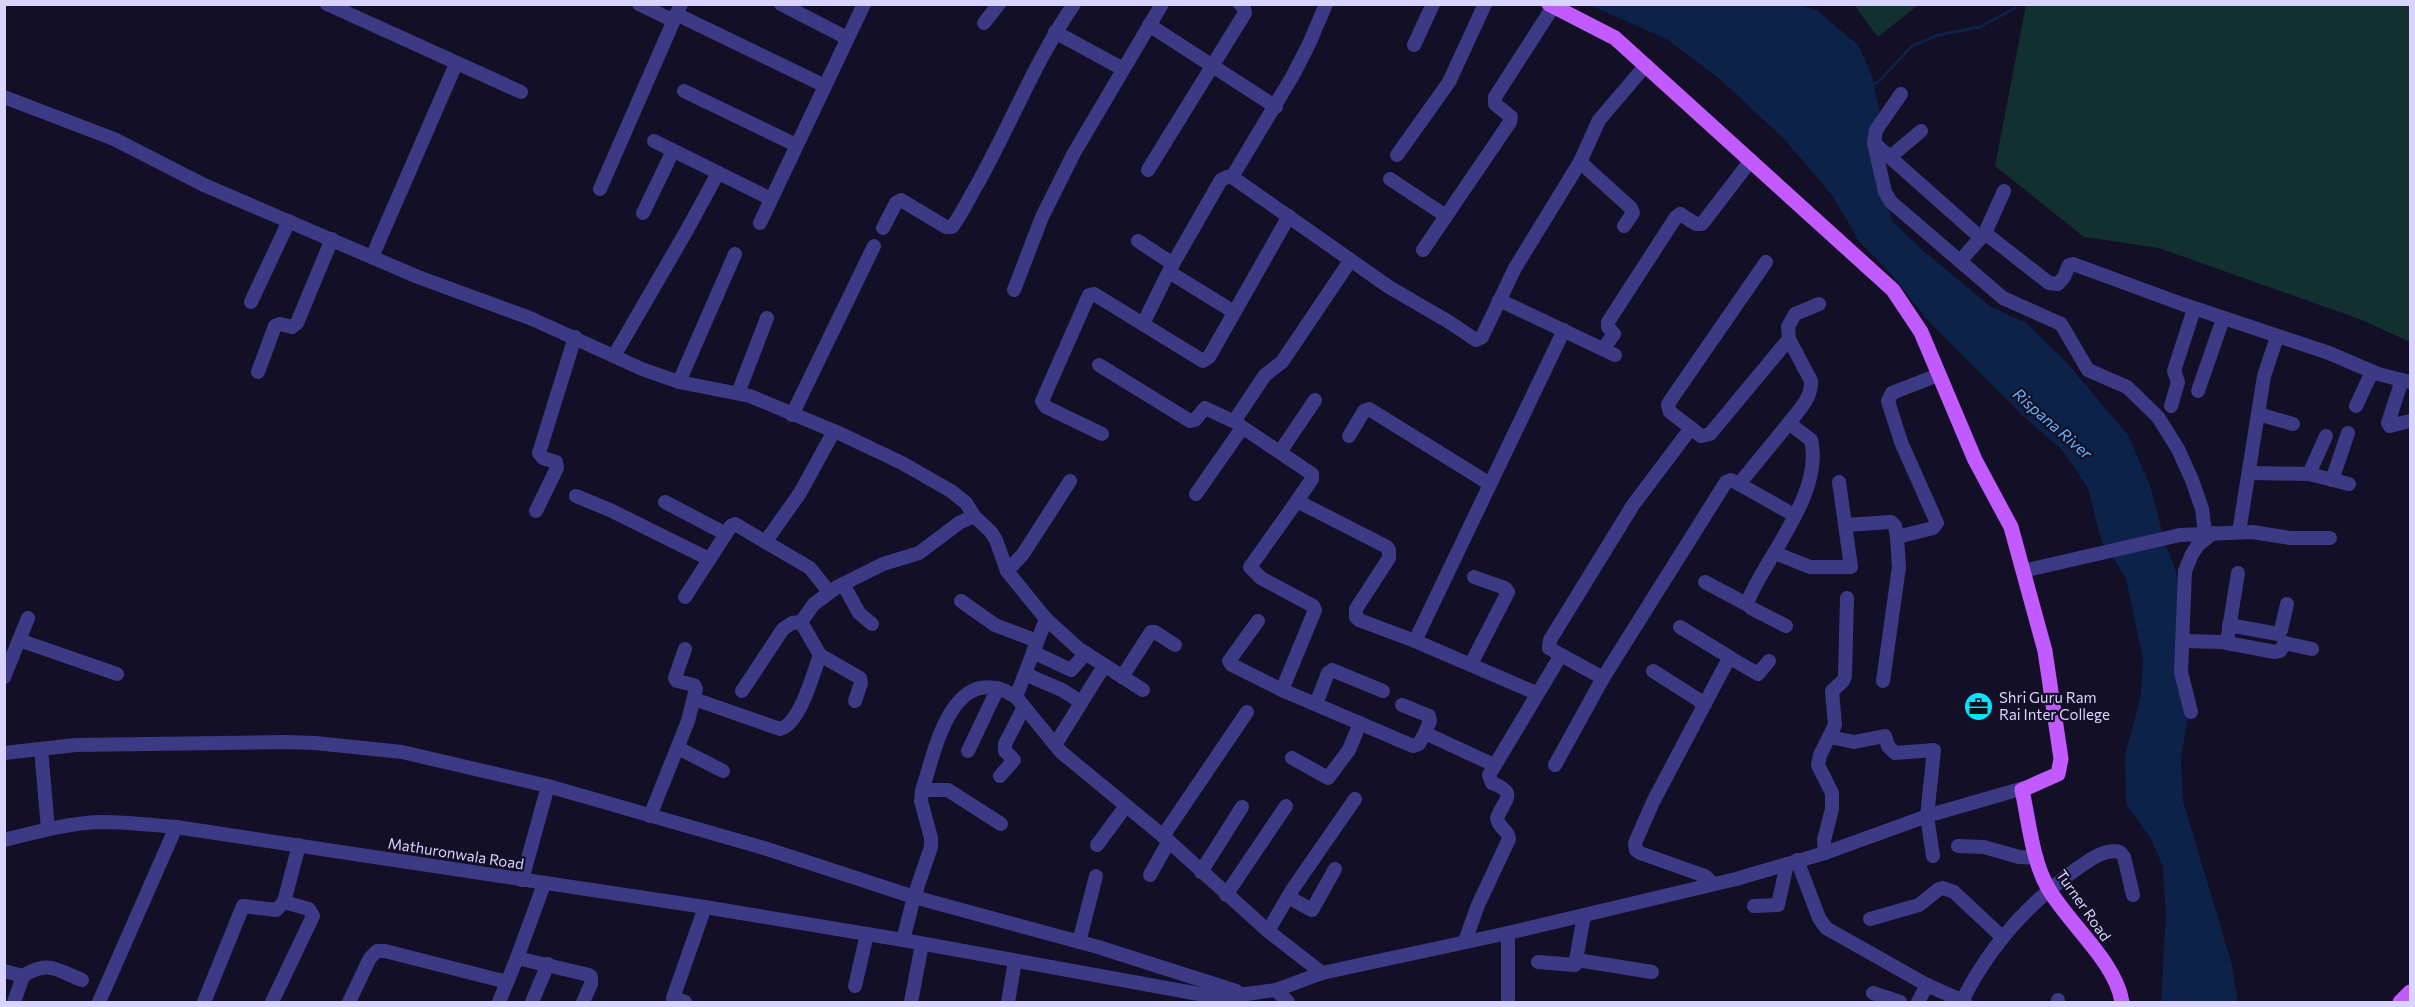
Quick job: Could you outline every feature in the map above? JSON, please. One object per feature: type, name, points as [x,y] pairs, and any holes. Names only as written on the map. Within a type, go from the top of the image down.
[{"type":"main road","points":[[1551,6],[1615,38],[1646,65],[1893,290],[1922,332],[1975,460],[2011,527],[2044,651],[2061,759],[2058,774],[2024,788]]},
{"type":"main road","name":"Turner Road","points":[[2024,788],[2022,790],[2039,871],[2048,889],[2113,978],[2122,1002]]},
{"type":"main road","points":[[2400,1002],[2410,992]]},
{"type":"street","points":[[327,4],[521,92]]},
{"type":"street","points":[[639,4],[676,13],[825,86]]},
{"type":"street","points":[[781,4],[847,38]]},
{"type":"street","points":[[760,223],[864,4]]},
{"type":"street","points":[[984,23],[999,4]]},
{"type":"street","points":[[883,228],[896,203],[901,200],[946,227],[952,227],[991,159],[1035,67],[1074,4]]},
{"type":"street","points":[[1014,290],[1052,195],[1162,4]]},
{"type":"street","points":[[1148,170],[1245,13],[1240,4]]},
{"type":"street","points":[[1232,177],[1276,106],[1309,45],[1326,4]]},
{"type":"street","points":[[1414,45],[1432,4]]},
{"type":"street","points":[[1397,155],[1449,82],[1485,4]]},
{"type":"street","points":[[1423,250],[1510,122],[1511,117],[1495,104],[1495,97],[1551,6]]},
{"type":"street","points":[[600,189],[676,13]]},
{"type":"street","points":[[1149,25],[1276,106]]},
{"type":"street","points":[[1055,32],[1123,69]]},
{"type":"street","points":[[372,257],[456,64]]},
{"type":"street","points":[[1143,324],[1171,268],[1221,180],[1232,177],[1389,287],[1449,322],[1473,340],[1482,338],[1532,237],[1580,162],[1599,120],[1646,65]]},
{"type":"street","points":[[684,91],[796,145]]},
{"type":"street","points":[[1901,94],[1876,130],[1874,142],[1887,196],[2003,298],[2061,324],[2088,370],[2127,387],[2158,417],[2178,449],[2192,480],[2209,533]]},
{"type":"street","points":[[4,98],[114,139],[204,185],[614,356],[679,382],[738,393],[834,431],[902,463],[951,491],[966,503],[974,516],[996,540],[1006,571],[1046,619],[1086,654],[1143,690]]},
{"type":"street","points":[[1890,157],[1921,131]]},
{"type":"street","points":[[654,141],[771,199]]},
{"type":"street","points":[[1874,142],[1983,235],[2049,283],[2058,284],[2062,281],[2068,266],[2073,264],[2194,309],[2329,353],[2372,372],[2406,381],[2388,423],[2390,426],[2395,426],[2410,421]]},
{"type":"street","points":[[643,213],[673,151]]},
{"type":"street","points":[[1499,300],[1609,352],[1614,332],[1608,327],[1608,322],[1676,217],[1680,214],[1695,224],[1702,224],[1751,160]]},
{"type":"street","points":[[1580,162],[1631,208],[1633,213],[1624,226]]},
{"type":"street","points":[[614,356],[718,173]]},
{"type":"street","points":[[1390,179],[1446,216]]},
{"type":"street","points":[[1961,260],[1983,235],[2004,191]]},
{"type":"street","points":[[1102,434],[1046,407],[1043,405],[1042,397],[1089,295],[1094,294],[1203,361],[1209,357],[1289,216]]},
{"type":"street","points":[[251,302],[289,221]]},
{"type":"street","points":[[258,372],[275,326],[280,324],[292,327],[297,323],[332,238]]},
{"type":"street","points":[[1138,241],[1171,268],[1234,312]]},
{"type":"street","points":[[792,414],[874,246]]},
{"type":"street","points":[[679,382],[735,254]]},
{"type":"street","points":[[1196,494],[1239,424],[1265,375],[1282,362],[1350,261]]},
{"type":"street","points":[[1766,262],[1668,405],[1670,412],[1701,436],[1710,434],[1789,339]]},
{"type":"street","points":[[1740,484],[1807,399],[1811,381],[1789,339],[1788,327],[1794,314],[1819,304]]},
{"type":"street","points":[[2171,406],[2178,382],[2174,371],[2194,309]]},
{"type":"street","points":[[738,393],[767,318]]},
{"type":"street","points":[[2198,392],[2223,319]]},
{"type":"street","points":[[1415,641],[1564,330]]},
{"type":"street","points":[[2239,532],[2264,376],[2277,337]]},
{"type":"street","points":[[536,511],[557,465],[543,458],[539,453],[575,338]]},
{"type":"street","points":[[1099,365],[1190,421],[1195,420],[1205,408],[1239,424],[1312,474],[1312,479],[1250,567],[1261,578],[1313,606],[1316,610],[1282,690]]},
{"type":"street","points":[[2356,406],[2372,372]]},
{"type":"street","points":[[1897,537],[1933,528],[1937,523],[1901,442],[1888,405],[1888,397],[1938,375]]},
{"type":"street","points":[[1280,452],[1315,400]]},
{"type":"street","points":[[1349,436],[1364,411],[1368,410],[1490,484]]},
{"type":"street","points":[[2258,414],[2293,424]]},
{"type":"street","points":[[1748,605],[1748,600],[1775,553],[1810,482],[1813,471],[1813,446],[1807,435],[1789,423]]},
{"type":"street","points":[[1604,678],[1549,648],[1550,640],[1633,505],[1691,428]]},
{"type":"street","points":[[766,541],[800,493],[834,431]]},
{"type":"street","points":[[2332,480],[2348,433]]},
{"type":"street","points":[[2309,474],[2326,436]]},
{"type":"street","points":[[2248,473],[2309,474],[2349,484]]},
{"type":"street","points":[[1555,765],[1604,678],[1726,482],[1731,480],[1740,484],[1794,515]]},
{"type":"street","points":[[1006,571],[1023,554],[1070,481]]},
{"type":"street","points":[[1775,553],[1810,567],[1851,567],[1839,483]]},
{"type":"street","points":[[576,496],[610,510],[708,559]]},
{"type":"street","points":[[1297,501],[1389,550],[1389,558],[1356,609],[1356,618],[1536,693]]},
{"type":"street","points":[[665,502],[726,534]]},
{"type":"street","points":[[742,691],[783,629],[792,623],[801,622],[814,604],[829,592],[883,564],[919,553],[959,523],[974,516]]},
{"type":"street","points":[[1846,525],[1891,522],[1895,526],[1899,567],[1882,681]]},
{"type":"street","points":[[685,597],[708,559],[735,524],[810,568],[829,592]]},
{"type":"street","points":[[2023,571],[2165,538],[2209,533],[2239,532],[2290,538],[2330,538]]},
{"type":"street","points":[[2191,712],[2181,672],[2185,571],[2192,554],[2209,533]]},
{"type":"street","points":[[2226,643],[2238,573]]},
{"type":"street","points":[[1471,664],[1508,592],[1505,588],[1474,577]]},
{"type":"street","points":[[1705,582],[1786,626]]},
{"type":"street","points":[[843,584],[859,613],[872,624]]},
{"type":"street","points":[[1825,853],[1826,830],[1832,809],[1833,794],[1818,765],[1820,755],[1835,725],[1832,691],[1843,681],[1846,670],[1847,598]]},
{"type":"street","points":[[961,602],[1071,670],[1086,654]]},
{"type":"street","points":[[2229,625],[2278,634],[2287,604]]},
{"type":"street","points":[[5,671],[28,618]]},
{"type":"street","points":[[1000,776],[1014,760],[1005,751],[1005,744],[1020,702],[1025,674],[1046,619]]},
{"type":"street","points":[[1257,621],[1230,663],[1316,705],[1413,746],[1419,744],[1430,721],[1429,716],[1402,705]]},
{"type":"street","points":[[801,622],[820,655],[860,678],[861,683],[855,701]]},
{"type":"street","points":[[1680,627],[1758,674],[1769,661]]},
{"type":"street","points":[[1122,677],[1151,632],[1155,632],[1175,645]]},
{"type":"street","points":[[19,640],[117,674]]},
{"type":"street","points":[[2183,641],[2226,643],[2275,652],[2280,651],[2285,642],[2312,649]]},
{"type":"street","points":[[650,816],[678,748],[694,699],[695,685],[677,681],[675,678],[685,649]]},
{"type":"street","points":[[694,699],[747,719],[780,729],[785,728],[793,720],[803,702],[820,655]]},
{"type":"street","points":[[1465,941],[1478,905],[1509,839],[1507,832],[1499,826],[1497,818],[1508,798],[1508,792],[1506,788],[1492,783],[1489,779],[1494,765],[1561,655]]},
{"type":"street","points":[[1713,884],[1705,876],[1640,853],[1635,846],[1653,802],[1731,658]]},
{"type":"street","points":[[1055,746],[1104,666]]},
{"type":"street","points":[[1316,705],[1328,673],[1332,670],[1383,692]]},
{"type":"street","points":[[1653,671],[1705,704]]},
{"type":"street","points":[[1025,674],[1062,690],[1081,702]]},
{"type":"street","points":[[968,751],[998,688]]},
{"type":"street","points":[[903,940],[914,897],[931,847],[931,838],[921,801],[923,788],[947,718],[955,705],[975,690],[998,688],[1020,702],[1055,746],[1166,838],[1268,931],[1322,973]]},
{"type":"street","points":[[1150,875],[1166,838],[1247,712]]},
{"type":"street","points":[[1292,758],[1328,778],[1348,750],[1360,723]]},
{"type":"street","points":[[1425,733],[1494,765]]},
{"type":"street","points":[[1830,737],[1854,742],[1885,736],[1888,746],[1895,753],[1934,750],[1927,816],[1933,856]]},
{"type":"street","points":[[4,753],[76,746],[165,743],[315,743],[402,752],[548,786],[764,848],[914,897],[1079,942],[1246,994]]},
{"type":"street","points":[[678,748],[723,771]]},
{"type":"street","points":[[41,749],[48,829]]},
{"type":"street","points":[[522,880],[548,786]]},
{"type":"street","points":[[923,788],[948,790],[1000,824]]},
{"type":"street","name":"Mathuronwala Road","points":[[4,840],[48,829],[103,822],[176,827],[705,907],[903,940],[1198,998],[1246,994],[1259,998],[1322,973],[1584,916],[1713,884],[1825,853],[1927,816],[2024,788]]},
{"type":"street","points":[[1268,931],[1288,897],[1355,799]]},
{"type":"street","points":[[1097,845],[1126,806]]},
{"type":"street","points":[[1226,895],[1286,806]]},
{"type":"street","points":[[1201,872],[1242,807]]},
{"type":"street","points":[[99,1002],[176,827]]},
{"type":"street","points":[[204,1002],[243,906],[276,910],[284,902],[299,845]]},
{"type":"street","points":[[1958,846],[1984,847],[2019,857],[2037,858]]},
{"type":"street","points":[[1792,862],[1826,928],[1927,985],[1964,1002],[1982,963],[2002,937],[2048,889],[2084,864],[2101,854],[2120,852],[2124,857],[2133,895]]},
{"type":"street","points":[[1754,906],[1778,905],[1792,862]]},
{"type":"street","points":[[1288,897],[1312,910],[1335,869]]},
{"type":"street","points":[[1079,942],[1096,876]]},
{"type":"street","points":[[499,1002],[518,958],[544,884]]},
{"type":"street","points":[[1870,919],[1919,906],[1943,888],[1954,892],[2002,937]]},
{"type":"street","points":[[272,1002],[313,916],[309,909],[284,902]]},
{"type":"street","points":[[676,1001],[705,907]]},
{"type":"street","points":[[1539,962],[1573,966],[1577,960],[1584,916]]},
{"type":"street","points":[[1508,933],[1508,1002]]},
{"type":"street","points":[[855,986],[867,934]]},
{"type":"street","points":[[911,1002],[922,944]]},
{"type":"street","points":[[349,1002],[370,958],[377,951],[385,951],[507,982]]},
{"type":"street","points":[[518,958],[591,977],[591,984],[583,1002]]},
{"type":"street","points":[[1577,960],[1652,972]]},
{"type":"street","points":[[1008,1002],[1015,961]]},
{"type":"street","points":[[532,1002],[548,964]]},
{"type":"street","points":[[14,1002],[23,976],[36,968],[44,966],[82,980]]},
{"type":"street","points":[[4,971],[23,976]]},
{"type":"street","points":[[1918,1002],[1927,985]]},
{"type":"street","points":[[1275,990],[1288,1002]]},
{"type":"street","points":[[1873,993],[1900,1002]]},
{"type":"green space","points":[[1854,5],[1918,5],[1878,37]]},
{"type":"green space","points":[[2026,5],[2410,5],[2410,342],[2362,320],[2159,248],[2084,237],[1995,166]]},
{"type":"water","name":"Rispana River","points":[[1795,4],[1818,11],[1858,45],[1871,73],[1881,117],[1869,132],[1892,221],[1921,249],[1991,307],[2026,323],[2067,363],[2128,435],[2150,485],[2165,543],[2177,574],[2181,641],[2189,710],[2181,758],[2183,801],[2231,961],[2238,1002],[2161,1002],[2166,915],[2163,866],[2150,837],[2126,804],[2125,756],[2141,694],[2143,660],[2126,578],[2101,540],[2088,488],[2062,450],[2023,416],[1931,324],[1890,273],[1859,241],[1832,195],[1785,140],[1719,78],[1668,40],[1590,5]]},
{"type":"waterway","points":[[1871,86],[1879,81],[1912,46],[1938,35],[1980,27],[2015,8],[2016,4]]},
{"type":"place","name":"Shri Guru Ram Rai Inter College","points":[[1978,706]]}]
